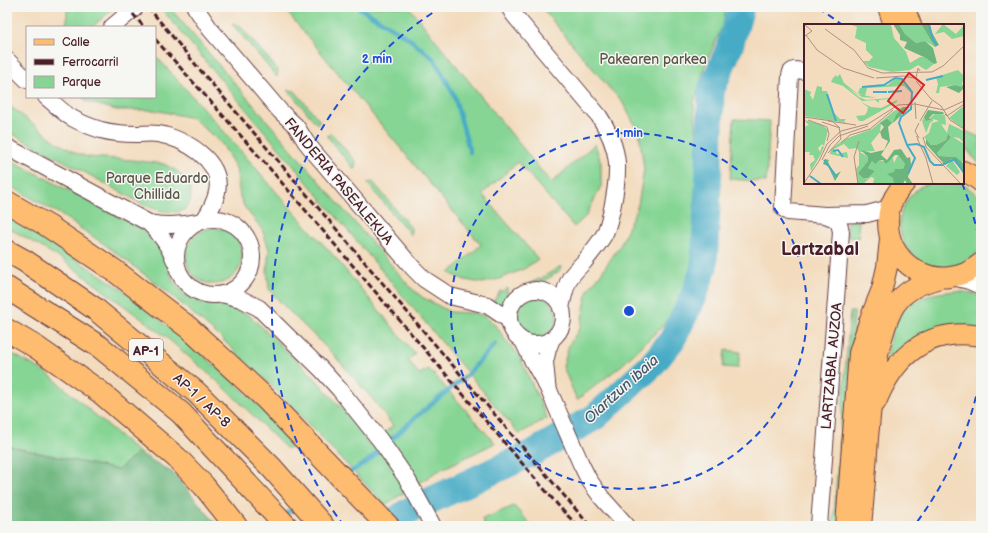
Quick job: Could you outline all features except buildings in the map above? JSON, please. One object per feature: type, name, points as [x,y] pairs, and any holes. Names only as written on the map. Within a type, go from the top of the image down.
[{"type":"highway","points":[[7,202],[48,226],[115,271],[188,328],[265,398],[388,526]]},
{"type":"highway","name":"AP-1 / AP-8","points":[[7,252],[25,261],[94,308],[197,393],[271,466],[323,526]]},
{"type":"highway","name":"AP-1 / AP-8","points":[[7,288],[100,347],[181,413],[286,526]]},
{"type":"highway","points":[[7,330],[36,347],[100,392],[177,458],[204,486],[236,526]]},
{"type":"main road","points":[[888,7],[894,24]]},
{"type":"main road","points":[[904,7],[911,24]]},
{"type":"main road","points":[[964,159],[972,177]]},
{"type":"main road","points":[[846,526],[859,353],[882,289],[887,268],[890,239],[888,223],[890,208],[895,196],[904,184]]},
{"type":"main road","points":[[890,239],[901,258],[909,266],[918,272],[929,276],[946,278]]},
{"type":"main road","points":[[861,526],[872,391],[878,356],[890,314],[897,302],[906,292],[914,287],[922,283],[967,273],[981,263]]},
{"type":"main road","points":[[869,429],[873,410],[885,383],[893,370],[910,352],[920,345],[952,334],[981,336]]},
{"type":"street","points":[[113,26],[136,7]]},
{"type":"street","name":"FANDERIA PASEALEKUA","points":[[195,7],[210,29],[280,111],[296,126],[314,152],[412,268],[424,279],[450,296],[486,305],[509,320]]},
{"type":"street","points":[[508,7],[599,116],[614,145],[617,160],[617,178],[605,233],[593,251],[570,278],[565,290],[561,308]]},
{"type":"street","points":[[7,60],[26,79]]},
{"type":"street","name":"LARTZABAL AUZOA","points":[[804,71],[794,70],[791,72],[790,76],[783,208],[788,212],[825,215],[867,214],[890,208]]},
{"type":"street","points":[[7,147],[149,223],[165,240],[183,279],[189,286],[196,290],[204,294],[222,294],[238,286],[244,280],[251,265],[251,248],[244,233],[225,211],[218,192],[215,172],[205,158],[188,145],[169,136],[147,133],[119,133],[86,125],[71,118],[47,98]]},
{"type":"street","points":[[176,262],[178,243],[182,235],[189,228],[200,221],[212,206],[218,192]]},
{"type":"street","name":"LARTZABAL AUZOA","points":[[819,526],[842,232],[840,223],[834,218],[825,215]]},
{"type":"street","points":[[149,223],[174,225],[213,218],[222,219],[238,227]]},
{"type":"street","points":[[249,272],[252,291],[259,308]]},
{"type":"street","points":[[946,278],[969,281],[981,286]]},
{"type":"street","points":[[538,290],[545,292],[557,301],[561,308],[563,314],[562,322],[557,334],[552,339],[541,344],[529,343],[516,336],[509,320],[512,304],[517,298],[530,291],[538,290]]},
{"type":"street","points":[[222,294],[241,299],[259,308],[321,369],[380,440],[407,479],[433,526]]},
{"type":"street","points":[[548,388],[545,362],[552,339]]},
{"type":"street","points":[[523,341],[536,368],[548,388],[589,480],[602,498],[627,526]]},
{"type":"street","points":[[863,502],[866,516],[872,526]]},
{"type":"green space","points":[[67,7],[112,7],[113,9],[93,26],[63,26],[67,22]]},
{"type":"green space","points":[[160,7],[169,7],[411,288],[422,297],[450,312],[475,313],[485,316],[497,327],[506,341],[519,355],[547,418],[519,434]]},
{"type":"green space","points":[[283,7],[409,7],[551,183],[595,144],[601,163],[601,186],[586,216],[574,227],[518,162],[482,194],[538,259],[524,269],[499,279],[482,283],[465,280],[449,273],[481,245]]},
{"type":"green space","name":"Pakearen parkea","points":[[541,7],[725,7],[724,23],[706,63],[694,103],[698,154],[698,196],[694,257],[675,314],[622,365],[577,400],[563,367],[569,345],[580,328],[588,290],[621,244],[638,205],[644,169],[639,132],[621,100]]},
{"type":"green space","points":[[232,24],[239,25],[278,70],[277,77]]},
{"type":"green space","points":[[156,56],[333,255],[415,354],[408,360],[419,374],[429,369],[495,443],[436,472],[385,505],[280,394],[219,336],[169,293],[107,246],[58,213],[7,184],[7,158],[144,230],[162,249],[173,281],[185,295],[202,303],[221,305],[249,315],[310,373],[352,420],[369,445],[393,426],[375,402],[333,354],[282,304],[269,289],[267,271],[269,249],[262,229],[245,208],[240,197],[236,168],[222,144],[193,118],[154,110],[116,110],[86,101],[83,98],[156,98]]},
{"type":"green space","points":[[288,90],[295,91],[320,121],[317,124]]},
{"type":"green space","name":"Parque Eduardo Chillida","points":[[7,104],[58,143],[76,153],[88,157],[164,164],[177,171],[186,180],[190,188],[190,202],[185,209],[178,212],[162,211],[144,205],[7,131]]},
{"type":"green space","points":[[734,119],[770,121],[766,182],[730,179]]},
{"type":"green space","points":[[964,130],[981,138],[981,165],[970,154],[964,144]]},
{"type":"green space","points":[[331,133],[356,162],[355,170],[327,136]]},
{"type":"green space","points":[[373,182],[411,228],[411,235],[367,183]]},
{"type":"green space","points":[[926,184],[961,184],[971,190],[981,201],[981,248],[971,259],[954,267],[933,267],[914,256],[907,248],[902,238],[900,218],[903,208],[909,198]]},
{"type":"green space","points":[[7,217],[19,223],[119,287],[191,345],[248,395],[288,436],[292,448],[286,448],[224,387],[166,337],[60,258],[7,227]]},
{"type":"green space","points":[[859,220],[858,238],[848,237],[847,223],[850,221]]},
{"type":"green space","points":[[208,228],[220,228],[234,236],[242,250],[240,267],[234,276],[220,284],[208,284],[198,279],[191,272],[186,262],[186,250],[191,240],[198,233]]},
{"type":"green space","points":[[561,266],[562,268],[551,277],[543,281],[529,284],[550,273]]},
{"type":"green space","points":[[507,288],[507,294],[503,307],[493,302],[500,291]]},
{"type":"green space","points":[[955,291],[972,293],[981,296],[981,328],[886,369],[890,337],[901,311],[915,301],[933,294]]},
{"type":"green space","points":[[541,297],[548,300],[554,306],[557,317],[556,325],[548,334],[541,337],[533,337],[526,334],[518,325],[517,313],[520,306],[529,298]]},
{"type":"green space","points":[[850,312],[854,312],[841,526],[833,526]]},
{"type":"green space","points":[[725,350],[740,352],[738,368],[723,367]]},
{"type":"green space","points":[[7,351],[47,373],[138,452],[118,470],[7,446]]},
{"type":"green space","points":[[7,446],[118,470],[138,452],[173,473],[218,526],[7,526]]},
{"type":"green space","points":[[514,506],[532,526],[485,526],[482,519]]},
{"type":"waterway","points":[[358,7],[407,37],[434,59],[454,95],[470,152]]},
{"type":"waterway","name":"Oiartzun ibaia","points":[[387,526],[408,511],[536,451],[595,417],[651,366],[672,340],[692,300],[704,267],[711,91],[730,46],[741,7]]},
{"type":"waterway","points":[[347,474],[367,462],[417,416],[467,375],[495,344]]},
{"type":"waterway","points":[[284,515],[298,506]]},
{"type":"railway","points":[[127,7],[143,26]]},
{"type":"railway","points":[[148,7],[590,526]]},
{"type":"railway","points":[[977,7],[981,12]]},
{"type":"railway","points":[[156,40],[265,163],[563,511],[578,526]]},
{"type":"district","name":"Lartzabal","points":[[820,249]]}]
